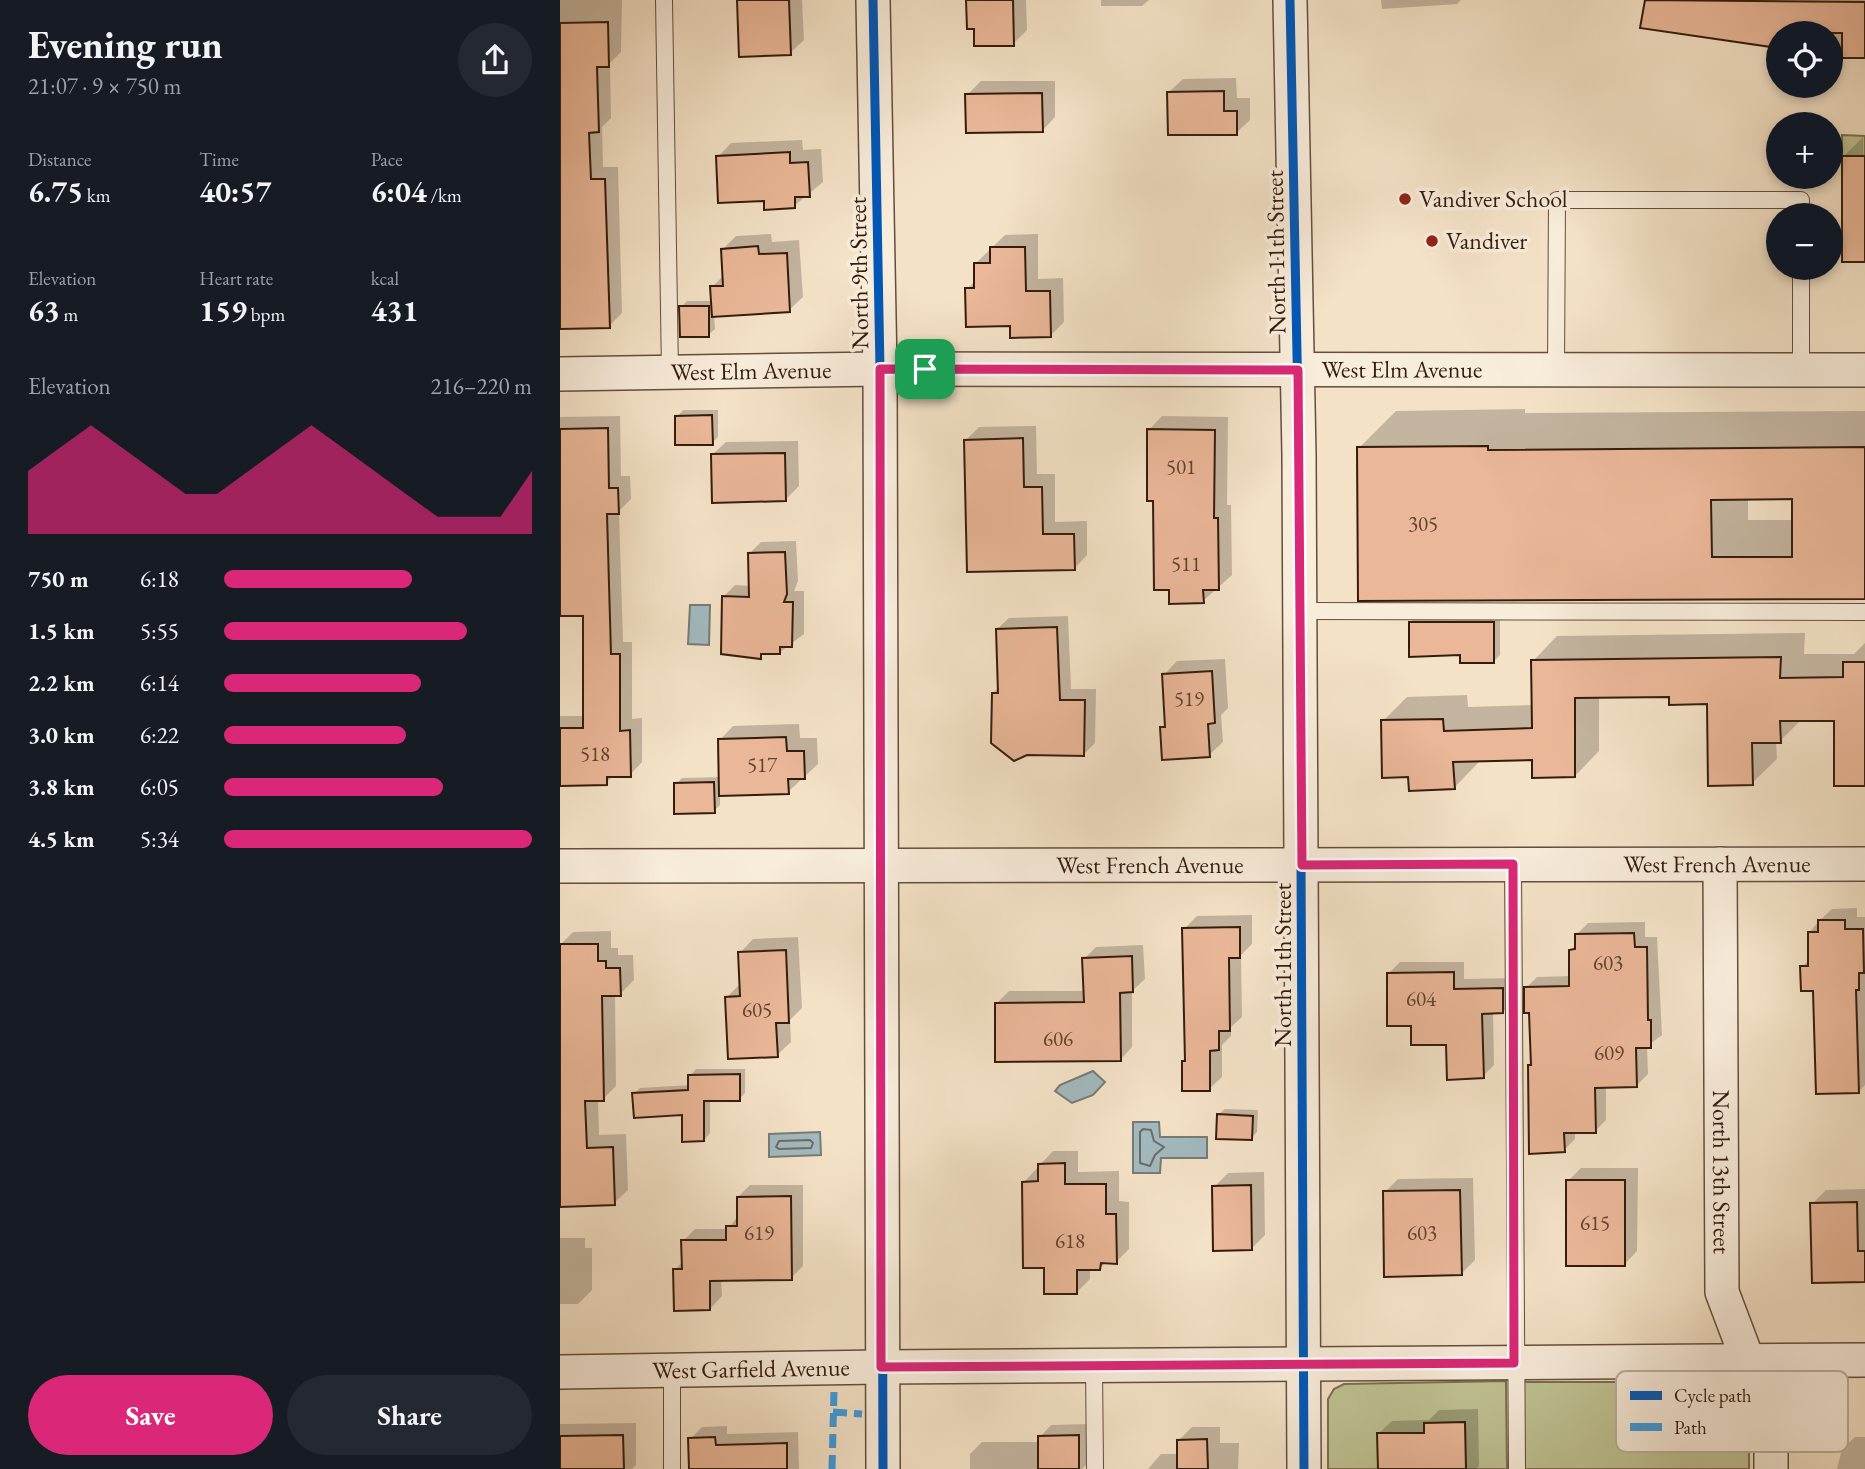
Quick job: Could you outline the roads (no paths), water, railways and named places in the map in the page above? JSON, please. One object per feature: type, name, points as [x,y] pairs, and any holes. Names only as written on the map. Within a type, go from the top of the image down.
[{"type":"street","name":"North 9th Street","points":[[873,0],[880,369],[883,1469]]},
{"type":"street","name":"North 11th Street","points":[[1290,0],[1298,370],[1304,1469]]},
{"type":"street","name":"West Elm Avenue","points":[[560,373],[880,369],[1865,370]]},
{"type":"street","name":"West French Avenue","points":[[560,866],[882,863],[1865,864]]},
{"type":"street","name":"North 13th Street","points":[[1720,864],[1722,1292],[1753,1371]]},
{"type":"street","name":"West Garfield Avenue","points":[[560,1372],[1865,1360]]},
{"type":"lane","points":[[664,0],[670,372]]},
{"type":"lane","points":[[1556,370],[1557,200],[1801,200],[1801,203]]},
{"type":"lane","points":[[1801,280],[1801,370]]},
{"type":"lane","points":[[1300,611],[1865,612]]},
{"type":"lane","points":[[1513,864],[1514,1363],[1517,1469]]},
{"type":"lane","points":[[1094,1366],[1095,1469]]},
{"type":"lane","points":[[672,1370],[672,1469]]},
{"type":"water","points":[[690,605],[710,605],[709,645],[688,644]]},
{"type":"water","points":[[1093,1071],[1105,1082],[1093,1095],[1072,1103],[1055,1091],[1060,1085]]},
{"type":"water","points":[[1133,1122],[1159,1122],[1160,1137],[1207,1137],[1207,1158],[1161,1158],[1160,1173],[1133,1173]]},
{"type":"water","points":[[820,1132],[821,1155],[769,1157],[769,1134]]},
{"type":"place","name":"Vandiver School","points":[[1405,199]]},
{"type":"place","name":"Vandiver","points":[[1432,241]]}]
